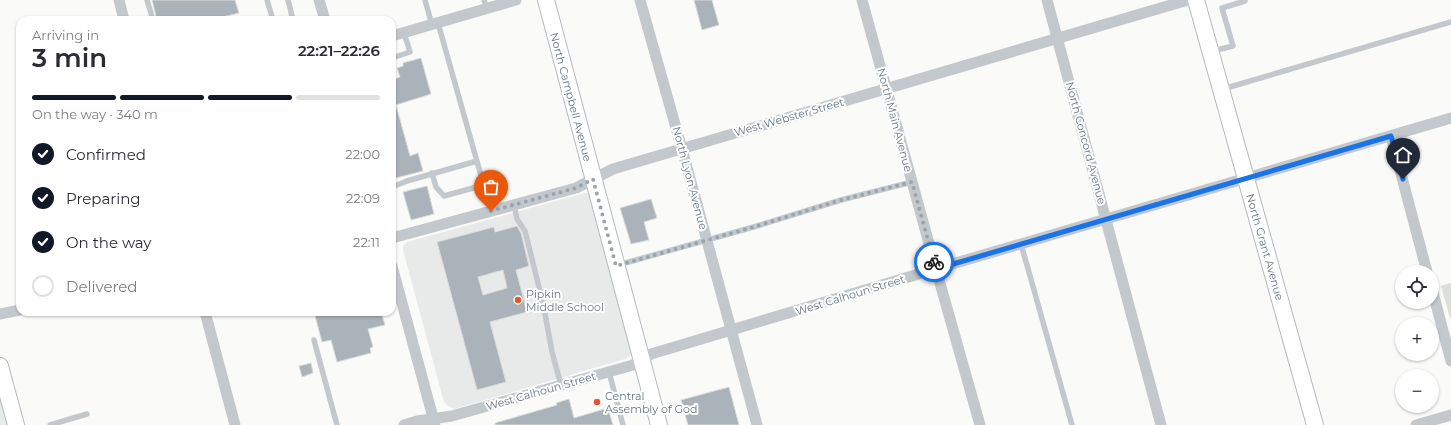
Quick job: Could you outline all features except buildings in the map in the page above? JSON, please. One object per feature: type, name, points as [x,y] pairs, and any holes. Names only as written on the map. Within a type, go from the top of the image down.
[{"type":"main road","name":"North Campbell Avenue","points":[[546,0],[659,425]]},
{"type":"main road","name":"North Grant Avenue","points":[[1196,0],[1315,425]]},
{"type":"main road","points":[[0,366],[16,425]]},
{"type":"street","points":[[119,0],[123,16]]},
{"type":"street","points":[[319,0],[323,16]]},
{"type":"street","points":[[396,35],[435,24],[486,4],[516,0]]},
{"type":"street","name":"North Lyon Avenue","points":[[640,0],[757,425]]},
{"type":"street","name":"North Main Avenue","points":[[862,0],[980,425]]},
{"type":"street","name":"North Concord Avenue","points":[[1047,0],[1162,425]]},
{"type":"street","name":"West Webster Street","points":[[396,237],[576,188],[613,169],[1188,0]]},
{"type":"street","name":"West Calhoun Street","points":[[404,425],[435,422],[633,365],[651,354],[1451,118]]},
{"type":"street","points":[[1391,136],[1425,265]]},
{"type":"street","points":[[396,281],[435,422]]},
{"type":"street","points":[[1437,309],[1451,361]]},
{"type":"street","points":[[0,314],[16,311]]},
{"type":"street","points":[[206,316],[235,425]]},
{"type":"street","points":[[1416,425],[1451,415]]},
{"type":"lane","points":[[147,0],[152,16]]},
{"type":"lane","points":[[267,0],[272,16]]},
{"type":"lane","points":[[288,0],[292,16]]},
{"type":"lane","points":[[425,0],[435,24],[491,211]]},
{"type":"lane","points":[[1210,52],[1233,46],[1222,8],[1246,1],[1245,0]]},
{"type":"lane","points":[[1221,90],[1451,22]]},
{"type":"lane","points":[[396,57],[410,52],[404,33]]},
{"type":"lane","points":[[396,186],[407,180],[477,161]]},
{"type":"lane","points":[[432,173],[436,187],[444,196],[484,185]]},
{"type":"lane","points":[[616,266],[757,226],[841,200],[912,182]]},
{"type":"lane","points":[[514,205],[517,219],[525,231],[544,308],[552,352],[561,385]]},
{"type":"lane","points":[[1021,244],[1072,425]]},
{"type":"lane","points":[[314,340],[337,425]]},
{"type":"lane","points":[[609,372],[623,425]]},
{"type":"lane","points":[[50,425],[87,414]]},
{"type":"shaded area","name":"Pipkin Middle School","points":[[589,193],[632,349],[631,355],[625,359],[454,409],[448,406],[444,402],[403,246],[407,242]]},
{"type":"shaded area","points":[[1451,283],[1451,321],[1441,286]]},
{"type":"shaded area","points":[[0,395],[8,425],[0,425]]},
{"type":"way so far","points":[[491,211],[576,188],[593,179],[616,266],[757,226],[841,200],[912,182],[934,262]]},
{"type":"place","name":"Pipkin Middle School","points":[[518,300]]},
{"type":"place","name":"Central Assembly of God","points":[[597,402]]},
{"type":"route","points":[[934,262],[936,269],[1391,136],[1403,179]]}]
